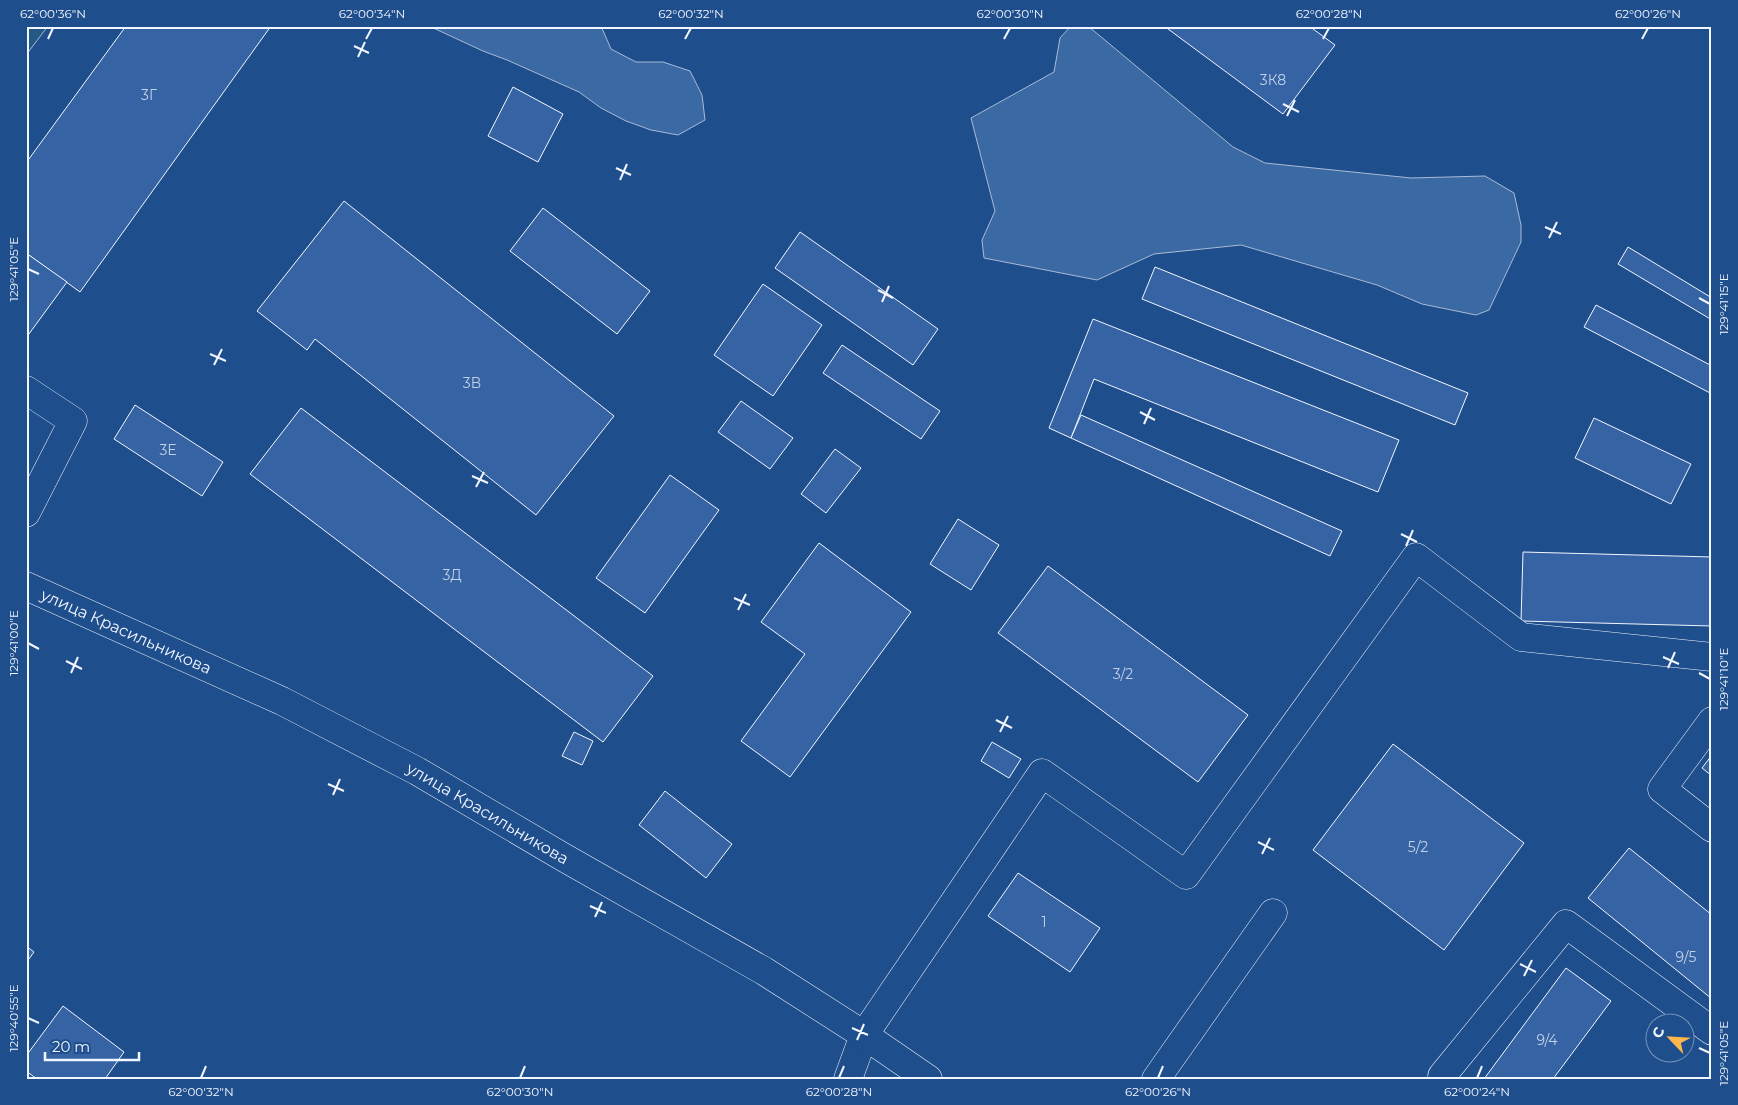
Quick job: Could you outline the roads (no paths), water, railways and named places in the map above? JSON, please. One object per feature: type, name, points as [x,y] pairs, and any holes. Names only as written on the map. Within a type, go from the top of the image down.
[{"type":"main road","points":[[26,390],[73,421],[26,513]]},
{"type":"main road","points":[[848,1079],[864,1035],[1042,773],[1186,875],[1416,556],[1520,638],[1712,657]]},
{"type":"main road","name":"улица Красильникова","points":[[26,586],[282,702],[417,771],[563,857],[764,971],[864,1035],[928,1079]]},
{"type":"main road","points":[[1712,722],[1662,789],[1712,828]]},
{"type":"main road","points":[[1156,1079],[1273,913]]},
{"type":"main road","points":[[1445,1079],[1442,1076],[1566,924],[1712,1031]]}]
